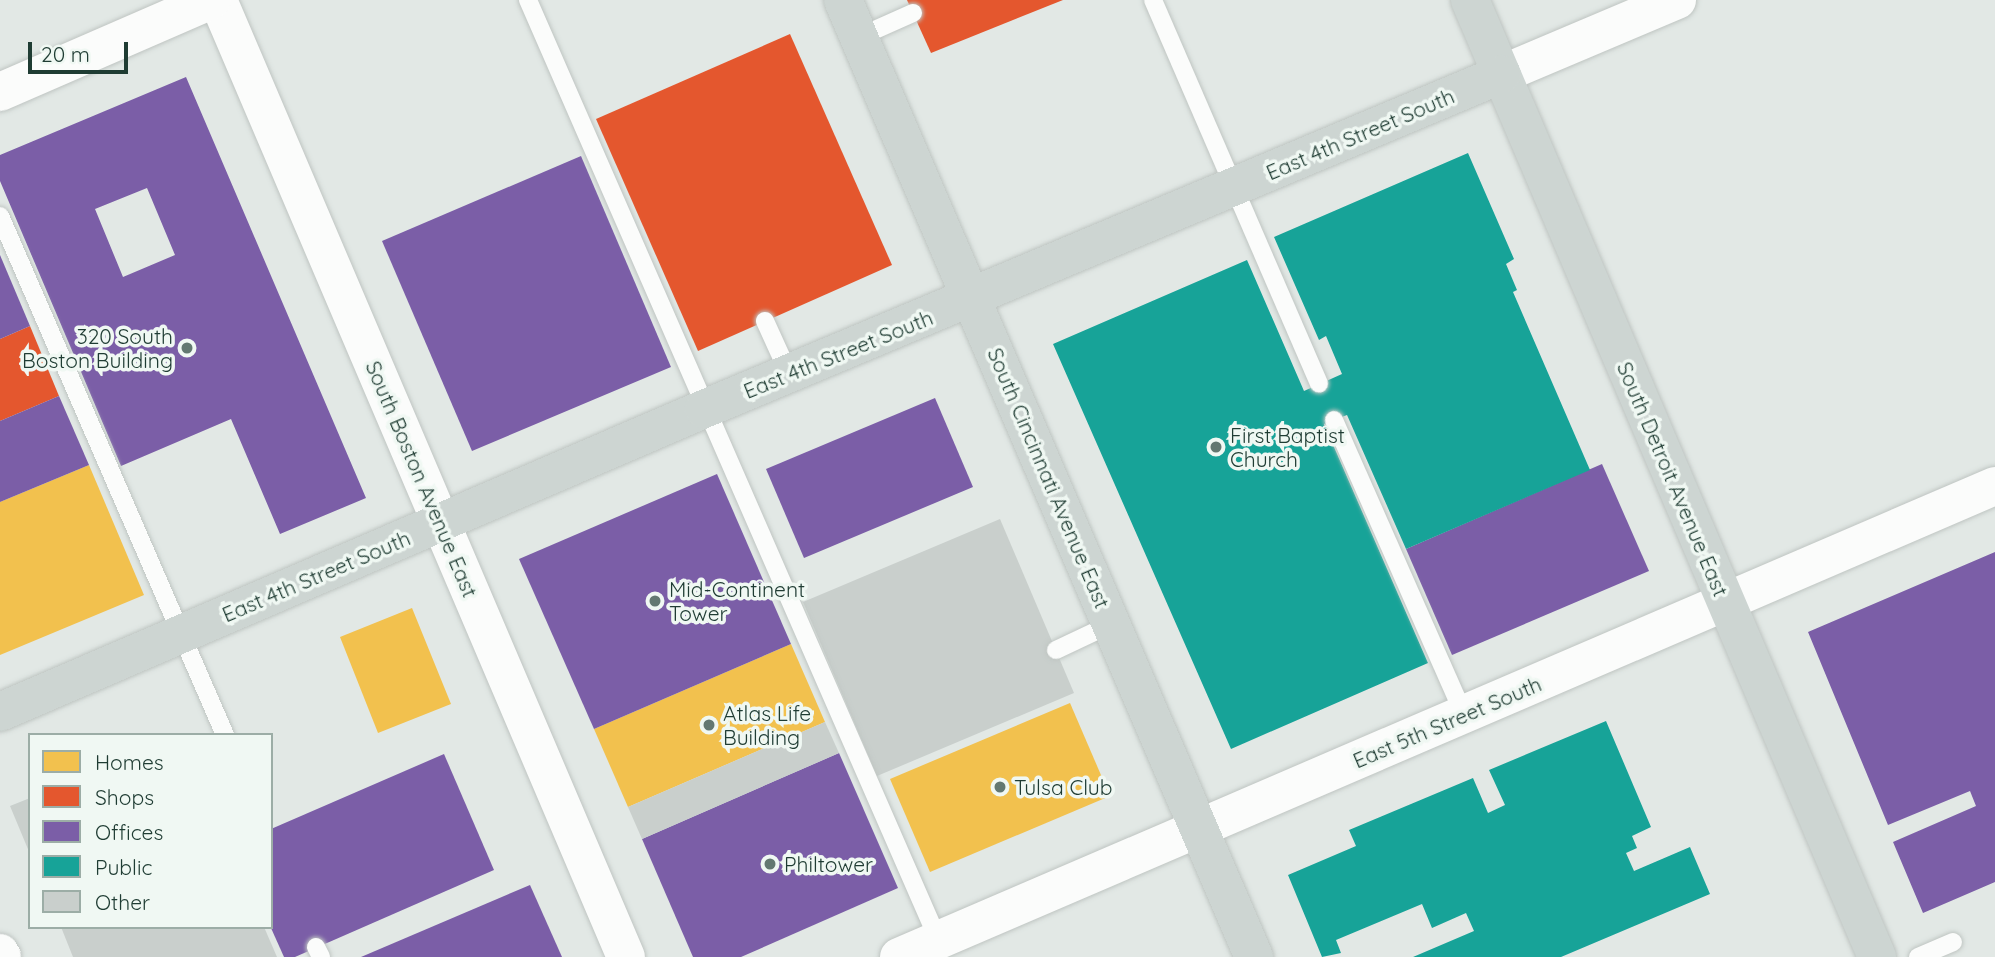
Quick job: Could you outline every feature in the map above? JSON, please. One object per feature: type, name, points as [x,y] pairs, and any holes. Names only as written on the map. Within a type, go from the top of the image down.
[{"type":"main road","name":"South Cincinnati Avenue East","points":[[843,0],[1254,957]]},
{"type":"main road","name":"South Detroit Avenue East","points":[[1470,0],[1877,957]]},
{"type":"main road","name":"East 4th Street South","points":[[0,712],[704,409],[1502,74]]},
{"type":"street","points":[[0,92],[212,0]]},
{"type":"street","name":"South Boston Avenue East","points":[[218,0],[626,957]]},
{"type":"street","name":"East 4th Street South","points":[[1502,74],[1677,0]]},
{"type":"street","name":"East 5th Street South","points":[[899,957],[942,949],[1198,829],[1995,486]]},
{"type":"lane","points":[[528,0],[704,409],[942,949]]},
{"type":"lane","points":[[1153,0],[1318,384]]},
{"type":"lane","points":[[859,37],[913,13]]},
{"type":"lane","points":[[0,216],[224,733]]},
{"type":"lane","points":[[765,321],[789,374]]},
{"type":"lane","points":[[1334,420],[1464,715]]},
{"type":"lane","points":[[1056,650],[1111,624]]},
{"type":"lane","points":[[1918,957],[1953,942]]},
{"type":"building: Homes","points":[[89,465],[144,595],[0,655],[0,502]]},
{"type":"building: Homes","points":[[412,608],[451,704],[378,733],[340,637]]},
{"type":"building: Homes","name":"Atlas Life Building","points":[[791,644],[825,722],[628,807],[594,729]]},
{"type":"building: Homes","name":"Tulsa Club","points":[[1070,703],[1110,796],[930,872],[890,779]]},
{"type":"building: Shops","points":[[907,0],[1063,0],[931,53]]},
{"type":"building: Shops","points":[[790,34],[892,265],[698,351],[596,119]]},
{"type":"building: Shops","points":[[30,326],[59,396],[0,421],[0,339]]},
{"type":"building: Offices","name":"320 South Boston Building","points":[[186,77],[366,498],[280,534],[231,419],[121,466],[0,181],[0,155]],"holes":[[[147,188],[175,255],[123,277],[95,209]]]},
{"type":"building: Offices","points":[[581,156],[671,367],[472,451],[382,241]]},
{"type":"building: Offices","points":[[0,255],[30,326],[0,339]]},
{"type":"building: Offices","points":[[59,396],[89,465],[0,502],[0,421]]},
{"type":"building: Offices","points":[[935,398],[973,487],[804,558],[766,469]]},
{"type":"building: Offices","points":[[1602,464],[1649,571],[1452,655],[1406,549]]},
{"type":"building: Offices","name":"Mid-Continent Tower","points":[[717,474],[791,644],[594,729],[519,559]]},
{"type":"building: Offices","points":[[1995,552],[1995,882],[1923,913],[1893,842],[1976,806],[1970,791],[1888,825],[1808,632]]},
{"type":"building: Offices","name":"Philtower","points":[[839,753],[898,888],[741,957],[693,957],[642,839]]},
{"type":"building: Offices","points":[[444,754],[494,870],[295,957],[284,957],[271,929],[273,828]]},
{"type":"building: Offices","points":[[530,885],[562,957],[361,957]]},
{"type":"building: Public","name":"First Baptist Church","points":[[1468,153],[1514,259],[1506,264],[1517,290],[1513,292],[1590,470],[1406,549],[1347,415],[1324,424],[1428,663],[1231,749],[1053,344],[1247,260],[1304,391],[1342,374],[1326,336],[1319,340],[1274,237]]},
{"type":"building: Public","points":[[1606,721],[1651,827],[1632,836],[1637,848],[1626,853],[1634,871],[1690,847],[1710,894],[1561,957],[1413,957],[1474,931],[1466,913],[1432,928],[1422,904],[1336,940],[1341,953],[1322,957],[1288,875],[1356,846],[1349,830],[1473,778],[1488,813],[1505,805],[1489,770]]},
{"type":"building: Other","points":[[1000,519],[1074,693],[877,776],[803,602]]},
{"type":"building: Other","points":[[825,722],[839,753],[642,839],[628,807]]},
{"type":"building: Other","points":[[28,799],[28,849],[10,806]]},
{"type":"building: Other","points":[[62,929],[265,929],[277,957],[73,957]]},
{"type":"place","name":"320 South Boston Building","points":[[187,348]]},
{"type":"place","name":"First Baptist Church","points":[[1216,447]]},
{"type":"place","name":"Mid-Continent Tower","points":[[655,601]]},
{"type":"place","name":"Atlas Life Building","points":[[709,725]]},
{"type":"place","name":"Tulsa Club","points":[[1000,787]]},
{"type":"place","name":"Philtower","points":[[770,864]]}]
